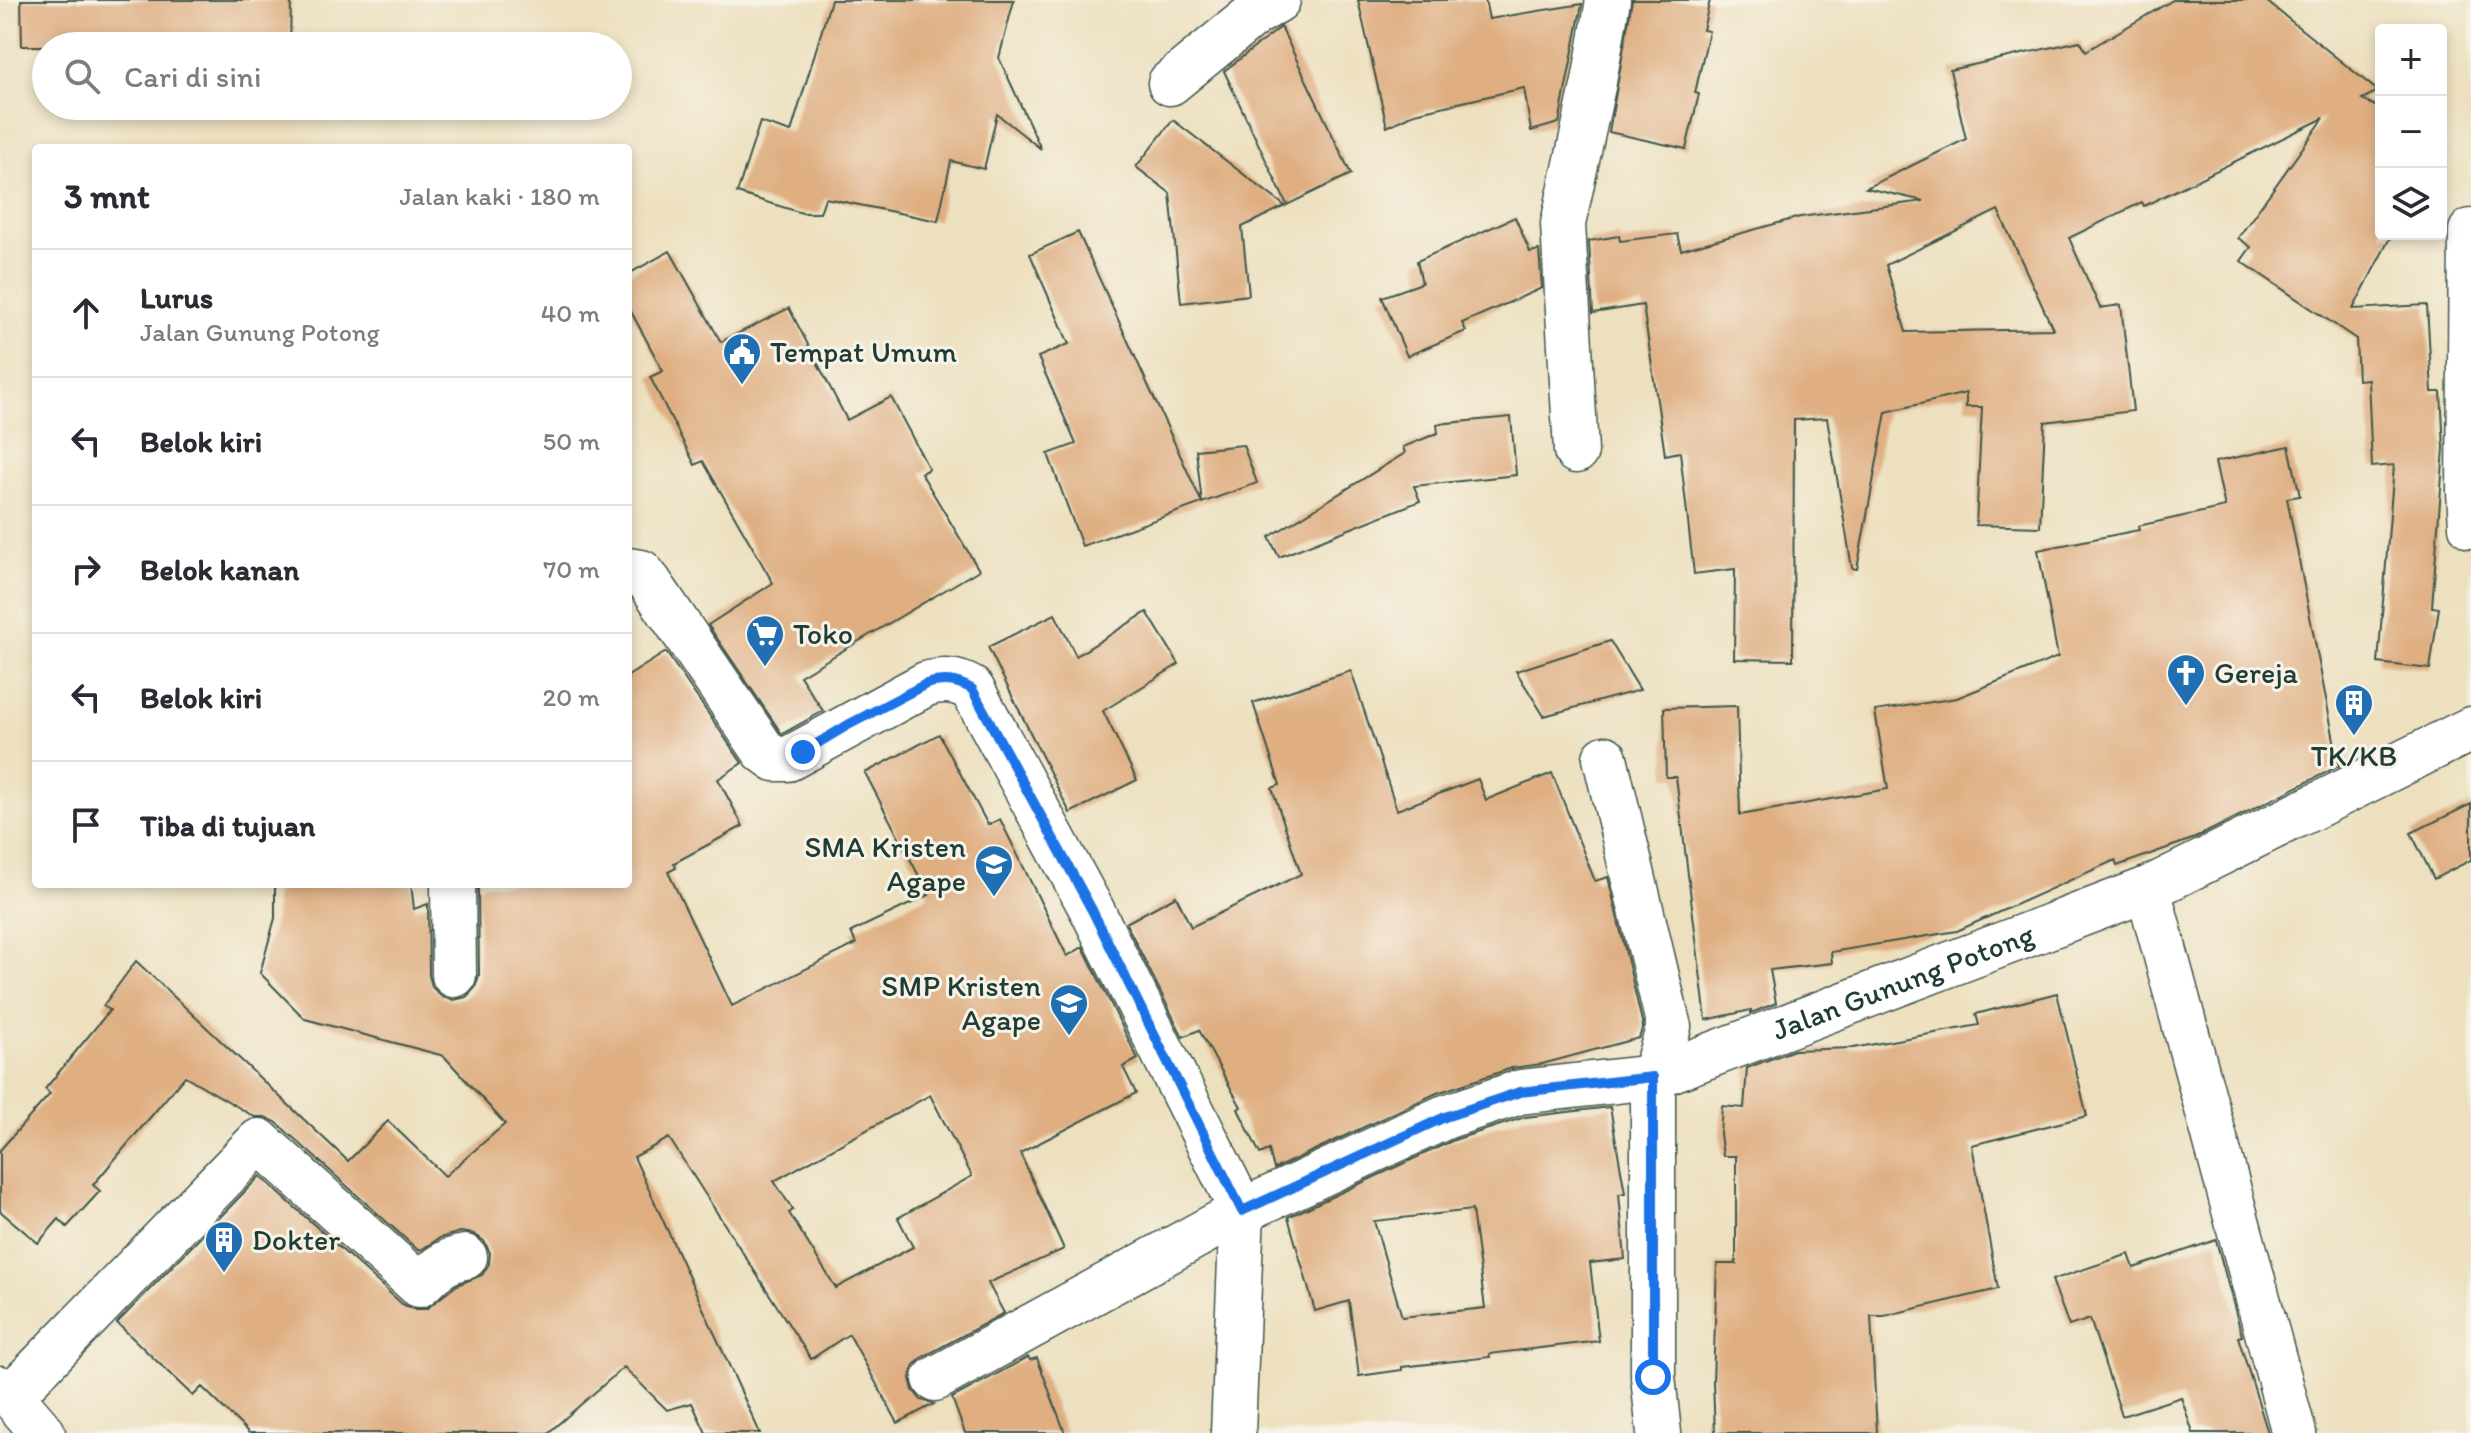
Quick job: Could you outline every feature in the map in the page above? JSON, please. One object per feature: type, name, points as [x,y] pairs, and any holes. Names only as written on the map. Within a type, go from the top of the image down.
[{"type":"main road","points":[[1170,83],[1253,15],[1278,0]]},
{"type":"main road","points":[[1576,451],[1563,224],[1594,82],[1608,0]]},
{"type":"main road","points":[[2471,231],[2471,526]]},
{"type":"main road","points":[[632,571],[641,572],[650,583],[764,751],[775,759],[788,759],[803,752],[926,684],[940,680],[959,681],[972,689],[1092,910],[1242,1211],[1233,1433]]},
{"type":"main road","name":"Jalan Gunung Potong","points":[[935,1379],[1242,1211],[1445,1117],[1520,1092],[1653,1077],[2148,889],[2471,729]]},
{"type":"main road","points":[[1605,758],[1669,1027],[1653,1077],[1653,1377],[1659,1433]]},
{"type":"main road","points":[[453,888],[454,975]]},
{"type":"main road","points":[[2148,889],[2294,1433]]},
{"type":"main road","points":[[43,1433],[3,1391],[259,1141],[419,1285],[439,1266],[465,1257]]},
{"type":"building","points":[[21,0],[291,0],[290,32],[32,32],[32,46],[22,46]]},
{"type":"building","points":[[831,0],[1014,0],[999,58],[1041,149],[997,114],[984,169],[951,161],[938,221],[825,198],[820,213],[802,213],[737,193],[760,122],[791,132]]},
{"type":"building","points":[[1358,0],[1485,0],[1489,19],[1582,4],[1559,123],[1531,131],[1524,88],[1415,113],[1387,127]]},
{"type":"building","points":[[1632,0],[1710,0],[1703,30],[1709,31],[1695,93],[1699,94],[1686,149],[1609,132]]},
{"type":"building","points":[[2173,0],[2265,0],[2375,89],[2375,92],[2362,99],[2375,106],[2375,240],[2389,240],[2353,309],[2427,305],[2432,392],[2441,392],[2444,448],[2432,607],[2439,608],[2430,669],[2378,663],[2394,465],[2372,467],[2368,379],[2358,380],[2356,339],[2241,261],[2251,247],[2238,238],[2324,118],[2144,206],[2142,202],[2069,238],[2100,308],[2121,305],[2133,411],[2045,422],[2040,527],[1976,525],[1982,407],[1966,407],[1966,393],[1886,412],[1857,569],[1852,568],[1827,418],[1794,420],[1793,660],[1734,659],[1735,569],[1694,574],[1680,452],[1665,455],[1643,305],[1593,313],[1589,241],[1619,236],[1620,241],[1677,234],[1681,250],[1800,217],[1924,201],[1866,188],[1966,139],[1950,70],[2080,41],[2086,51]],"holes":[[[1998,210],[2053,329],[1906,332],[1886,265]]]},
{"type":"building","points":[[1281,27],[1351,174],[1287,205],[1224,71]]},
{"type":"building","points":[[1173,120],[1285,206],[1242,227],[1249,295],[1181,303],[1170,193],[1136,167]]},
{"type":"building","points":[[1515,217],[1530,252],[1539,250],[1542,288],[1462,323],[1466,331],[1407,356],[1382,297],[1422,283],[1417,261]]},
{"type":"building","points":[[1078,232],[1202,503],[1082,546],[1048,454],[1076,444],[1038,357],[1069,344],[1030,254]]},
{"type":"building","points":[[670,251],[721,342],[789,308],[847,420],[891,397],[929,469],[921,473],[979,570],[800,676],[823,711],[782,734],[708,625],[773,583],[703,461],[695,465],[650,377],[663,371],[632,313],[632,272]]},
{"type":"building","points":[[1511,417],[1516,475],[1414,486],[1420,501],[1279,557],[1269,537],[1405,453],[1403,447],[1438,433],[1437,424]]},
{"type":"building","points":[[1243,445],[1257,483],[1202,503],[1196,450]]},
{"type":"building","points":[[2289,446],[2300,496],[2287,498],[2339,766],[2195,838],[2117,866],[2115,860],[1957,931],[1831,952],[1832,963],[1770,970],[1776,1003],[1751,1013],[1751,1010],[1706,1020],[1676,777],[1666,777],[1664,708],[1737,706],[1740,815],[1888,789],[1875,711],[1957,698],[2058,657],[2038,550],[2139,530],[2138,526],[2225,507],[2215,462]]},
{"type":"building","points":[[1147,612],[1179,664],[1103,711],[1137,780],[1070,813],[988,647],[1055,614],[1076,656]]},
{"type":"building","points":[[1610,641],[1640,690],[1544,716],[1516,671]]},
{"type":"building","points":[[666,652],[742,763],[718,779],[743,826],[674,863],[676,868],[668,872],[732,1006],[856,944],[851,932],[929,895],[865,773],[939,734],[988,825],[1000,819],[1067,956],[1083,947],[1138,1059],[1123,1067],[1136,1093],[1020,1153],[1064,1249],[988,1283],[1004,1313],[923,1357],[914,1365],[910,1378],[913,1390],[921,1400],[934,1404],[898,1423],[849,1334],[811,1359],[669,1138],[634,1157],[760,1433],[706,1433],[692,1403],[667,1410],[624,1367],[548,1433],[249,1433],[202,1387],[193,1396],[117,1323],[260,1176],[402,1304],[412,1309],[426,1309],[457,1285],[482,1275],[489,1264],[490,1253],[484,1241],[474,1234],[460,1232],[440,1238],[419,1251],[276,1122],[255,1117],[185,1076],[93,1185],[100,1191],[67,1227],[59,1219],[38,1243],[0,1211],[0,1150],[50,1094],[45,1089],[110,1010],[103,1006],[136,961],[348,1161],[388,1121],[445,1176],[505,1124],[444,1056],[305,1019],[260,973],[275,918],[275,888],[411,888],[414,909],[428,904],[429,975],[432,987],[442,997],[454,1000],[466,997],[475,988],[479,975],[478,888],[632,888],[632,673]],"holes":[[[930,1095],[972,1176],[898,1218],[913,1247],[836,1288],[789,1213],[793,1210],[774,1181]]]},
{"type":"building","points":[[1351,671],[1397,810],[1478,779],[1486,800],[1552,773],[1595,881],[1608,877],[1643,1026],[1639,1038],[1542,1064],[1512,1068],[1437,1093],[1274,1169],[1269,1150],[1260,1154],[1238,1109],[1241,1107],[1199,1030],[1183,1037],[1126,923],[1176,896],[1191,927],[1301,874],[1272,788],[1280,785],[1253,703]]},
{"type":"building","points":[[2471,804],[2471,860],[2434,879],[2411,833]]},
{"type":"building","points":[[2057,993],[2087,1116],[1972,1145],[1998,1289],[1884,1316],[1871,1316],[1877,1433],[1715,1433],[1713,1382],[1717,1264],[1736,1264],[1736,1156],[1723,1156],[1720,1134],[1722,1106],[1744,1108],[1747,1068],[1794,1050],[1853,1048],[1979,1025],[1976,1014]]},
{"type":"building","points":[[1610,1107],[1625,1193],[1619,1194],[1625,1259],[1590,1263],[1599,1341],[1489,1354],[1490,1357],[1402,1367],[1402,1370],[1359,1376],[1349,1301],[1315,1311],[1288,1217],[1454,1140],[1525,1117]],"holes":[[[1472,1210],[1485,1308],[1402,1317],[1374,1221]]]},
{"type":"building","points":[[2216,1240],[2242,1336],[2238,1337],[2268,1433],[2193,1433],[2181,1397],[2122,1416],[2090,1319],[2069,1326],[2052,1280],[2129,1254],[2134,1268]]},
{"type":"building","points":[[1028,1357],[1030,1360],[1037,1358],[1065,1433],[965,1433],[952,1398]]},
{"type":"place","name":"Tempat Umum","points":[[742,386]]},
{"type":"place","name":"Toko","points":[[765,668]]},
{"type":"place","name":"Gereja","points":[[2186,707]]},
{"type":"place","name":"TK/KB","points":[[2354,737]]},
{"type":"place","name":"SMA Kristen Agape","points":[[994,898]]},
{"type":"place","name":"SMP Kristen Agape","points":[[1069,1037]]},
{"type":"place","name":"Dokter","points":[[224,1274]]},
{"type":"route","points":[[803,752],[908,691],[926,684],[940,680],[959,681],[972,689],[1092,910],[1242,1211],[1445,1117],[1520,1092],[1653,1077],[1653,1377]]}]
